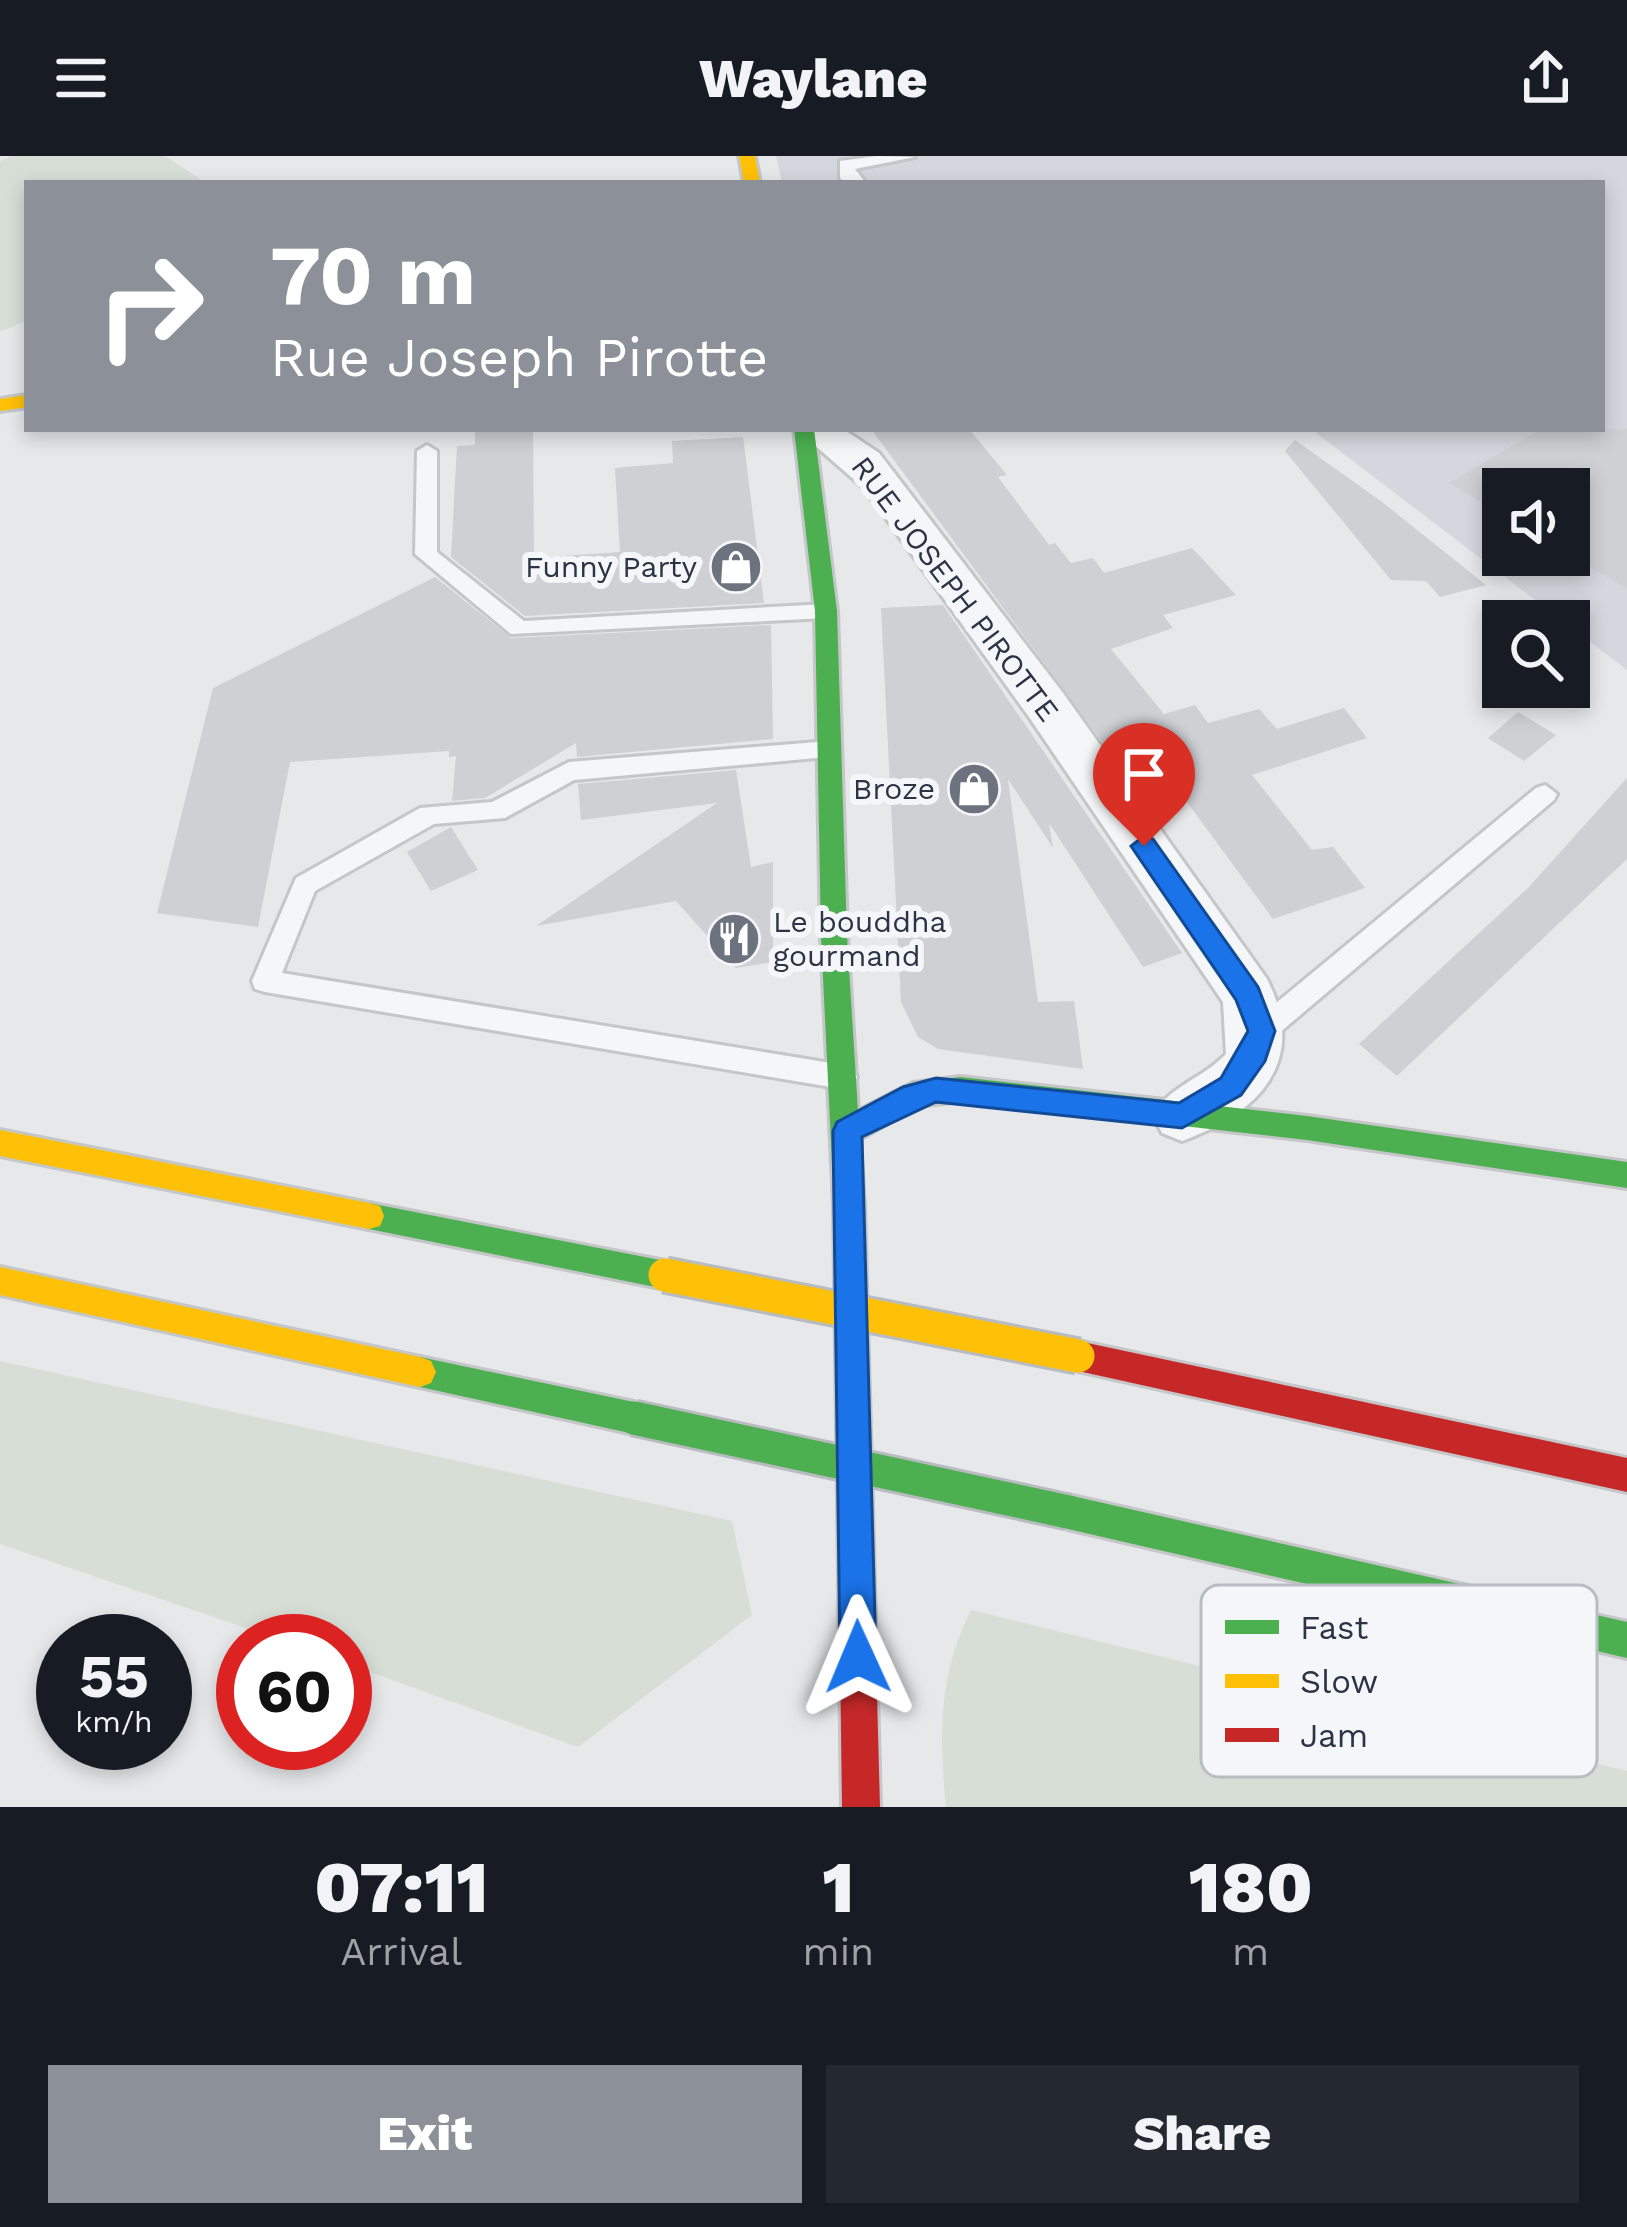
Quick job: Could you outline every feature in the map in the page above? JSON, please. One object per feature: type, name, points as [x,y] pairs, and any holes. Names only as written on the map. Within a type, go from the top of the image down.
[{"type":"main road","points":[[804,432],[826,611],[848,1131],[862,1807]]},
{"type":"main road","points":[[848,1131],[913,1095],[960,1089],[1307,1127],[1627,1174]]},
{"type":"main road","points":[[0,1143],[1078,1357],[1627,1475]]},
{"type":"main road","points":[[0,1281],[1387,1585]]},
{"type":"main road","points":[[1597,1633],[1627,1640]]},
{"type":"street","name":"RUE JOSEPH PIROTTE","points":[[820,432],[865,462],[972,602],[1248,995],[1262,1031]]},
{"type":"street","points":[[1182,1116],[1231,1087],[1255,1053],[1262,1031]]},
{"type":"lane","points":[[846,160],[907,157]]},
{"type":"lane","points":[[427,451],[426,554],[519,629],[826,611]]},
{"type":"lane","points":[[829,750],[569,771],[496,811],[430,815],[305,885],[265,981],[843,1077]]},
{"type":"lane","points":[[1262,1031],[1545,794]]},
{"type":"shaded area","points":[[12,156],[165,156],[201,180],[24,180],[24,321],[0,332],[0,161]]},
{"type":"shaded area","points":[[776,156],[1627,156],[1627,670],[1590,642],[1590,600],[1535,600],[1504,576],[1590,576],[1590,468],[1482,468],[1482,559],[1315,432],[1605,432],[1605,180],[781,180]]},
{"type":"shaded area","points":[[0,1361],[732,1521],[752,1615],[578,1747],[372,1673],[372,1614],[216,1614],[216,1618],[0,1544]]},
{"type":"shaded area","points":[[971,1610],[1201,1666],[1201,1777],[1597,1777],[1597,1764],[1627,1771],[1627,1807],[946,1807],[943,1706],[960,1634]]},
{"type":"building","points":[[1627,429],[1627,589],[1590,567],[1590,468],[1482,468],[1482,503],[1449,483],[1536,432]]},
{"type":"building","points":[[475,432],[533,432],[534,558],[620,552],[615,468],[673,463],[672,441],[743,437],[764,603],[525,616],[451,557],[457,446],[475,445]]},
{"type":"building","points":[[873,432],[971,432],[1007,475],[998,477],[1049,545],[1055,543],[1071,563],[1093,558],[1104,573],[1192,548],[1236,595],[1163,615],[1173,628],[1111,649],[1164,714],[1195,705],[1208,723],[1259,709],[1277,729],[1344,708],[1367,738],[1252,775],[1312,850],[1333,847],[1365,888],[1273,919],[1159,764],[1126,774]]},
{"type":"building","points":[[1295,440],[1486,585],[1440,597],[1426,581],[1391,580],[1285,451]]},
{"type":"building","points":[[435,577],[511,638],[771,625],[773,739],[577,757],[576,743],[485,798],[452,801],[456,756],[449,757],[449,751],[290,762],[258,927],[157,913],[213,688]]},
{"type":"building","points":[[943,605],[1182,953],[1143,967],[1049,823],[1053,848],[1008,779],[1038,1002],[1074,1001],[1083,1069],[938,1049],[918,1037],[901,1002],[881,608]]},
{"type":"building","points":[[1518,712],[1556,735],[1524,761],[1488,738]]},
{"type":"building","points":[[736,770],[751,867],[773,862],[773,962],[736,968],[676,901],[536,926],[717,803],[581,820],[578,784]]},
{"type":"building","points":[[1627,778],[1627,859],[1397,1076],[1359,1044],[1528,888]]},
{"type":"building","points":[[451,827],[478,870],[431,891],[407,852]]},
{"type":"traffic: fast","points":[[804,432],[826,611],[834,936],[849,1205]]},
{"type":"traffic: fast","points":[[848,1131],[913,1095],[960,1089],[1307,1128],[1627,1175]]},
{"type":"traffic: fast","points":[[369,1216],[665,1275]]},
{"type":"traffic: fast","points":[[420,1372],[634,1418]]},
{"type":"traffic: fast","points":[[634,1418],[1068,1512]]},
{"type":"traffic: fast","points":[[1068,1512],[1387,1585]]},
{"type":"traffic: fast","points":[[1597,1633],[1627,1640]]},
{"type":"traffic: slow","points":[[747,156],[751,180]]},
{"type":"traffic: slow","points":[[0,405],[24,401]]},
{"type":"traffic: slow","points":[[0,1143],[369,1216]]},
{"type":"traffic: slow","points":[[665,1275],[1078,1356]]},
{"type":"traffic: slow","points":[[0,1281],[420,1372]]},
{"type":"traffic: jam","points":[[849,1205],[861,1807]]},
{"type":"traffic: jam","points":[[1078,1356],[1627,1475]]},
{"type":"place","name":"Funny Party","points":[[736,567]]},
{"type":"place","name":"Broze","points":[[974,789]]},
{"type":"place","name":"Le bouddha gourmand","points":[[734,939]]},
{"type":"route","points":[[858,1657],[848,1131],[913,1095],[936,1090],[1182,1116],[1231,1087],[1255,1053],[1262,1031],[1248,995],[1144,846]]}]
